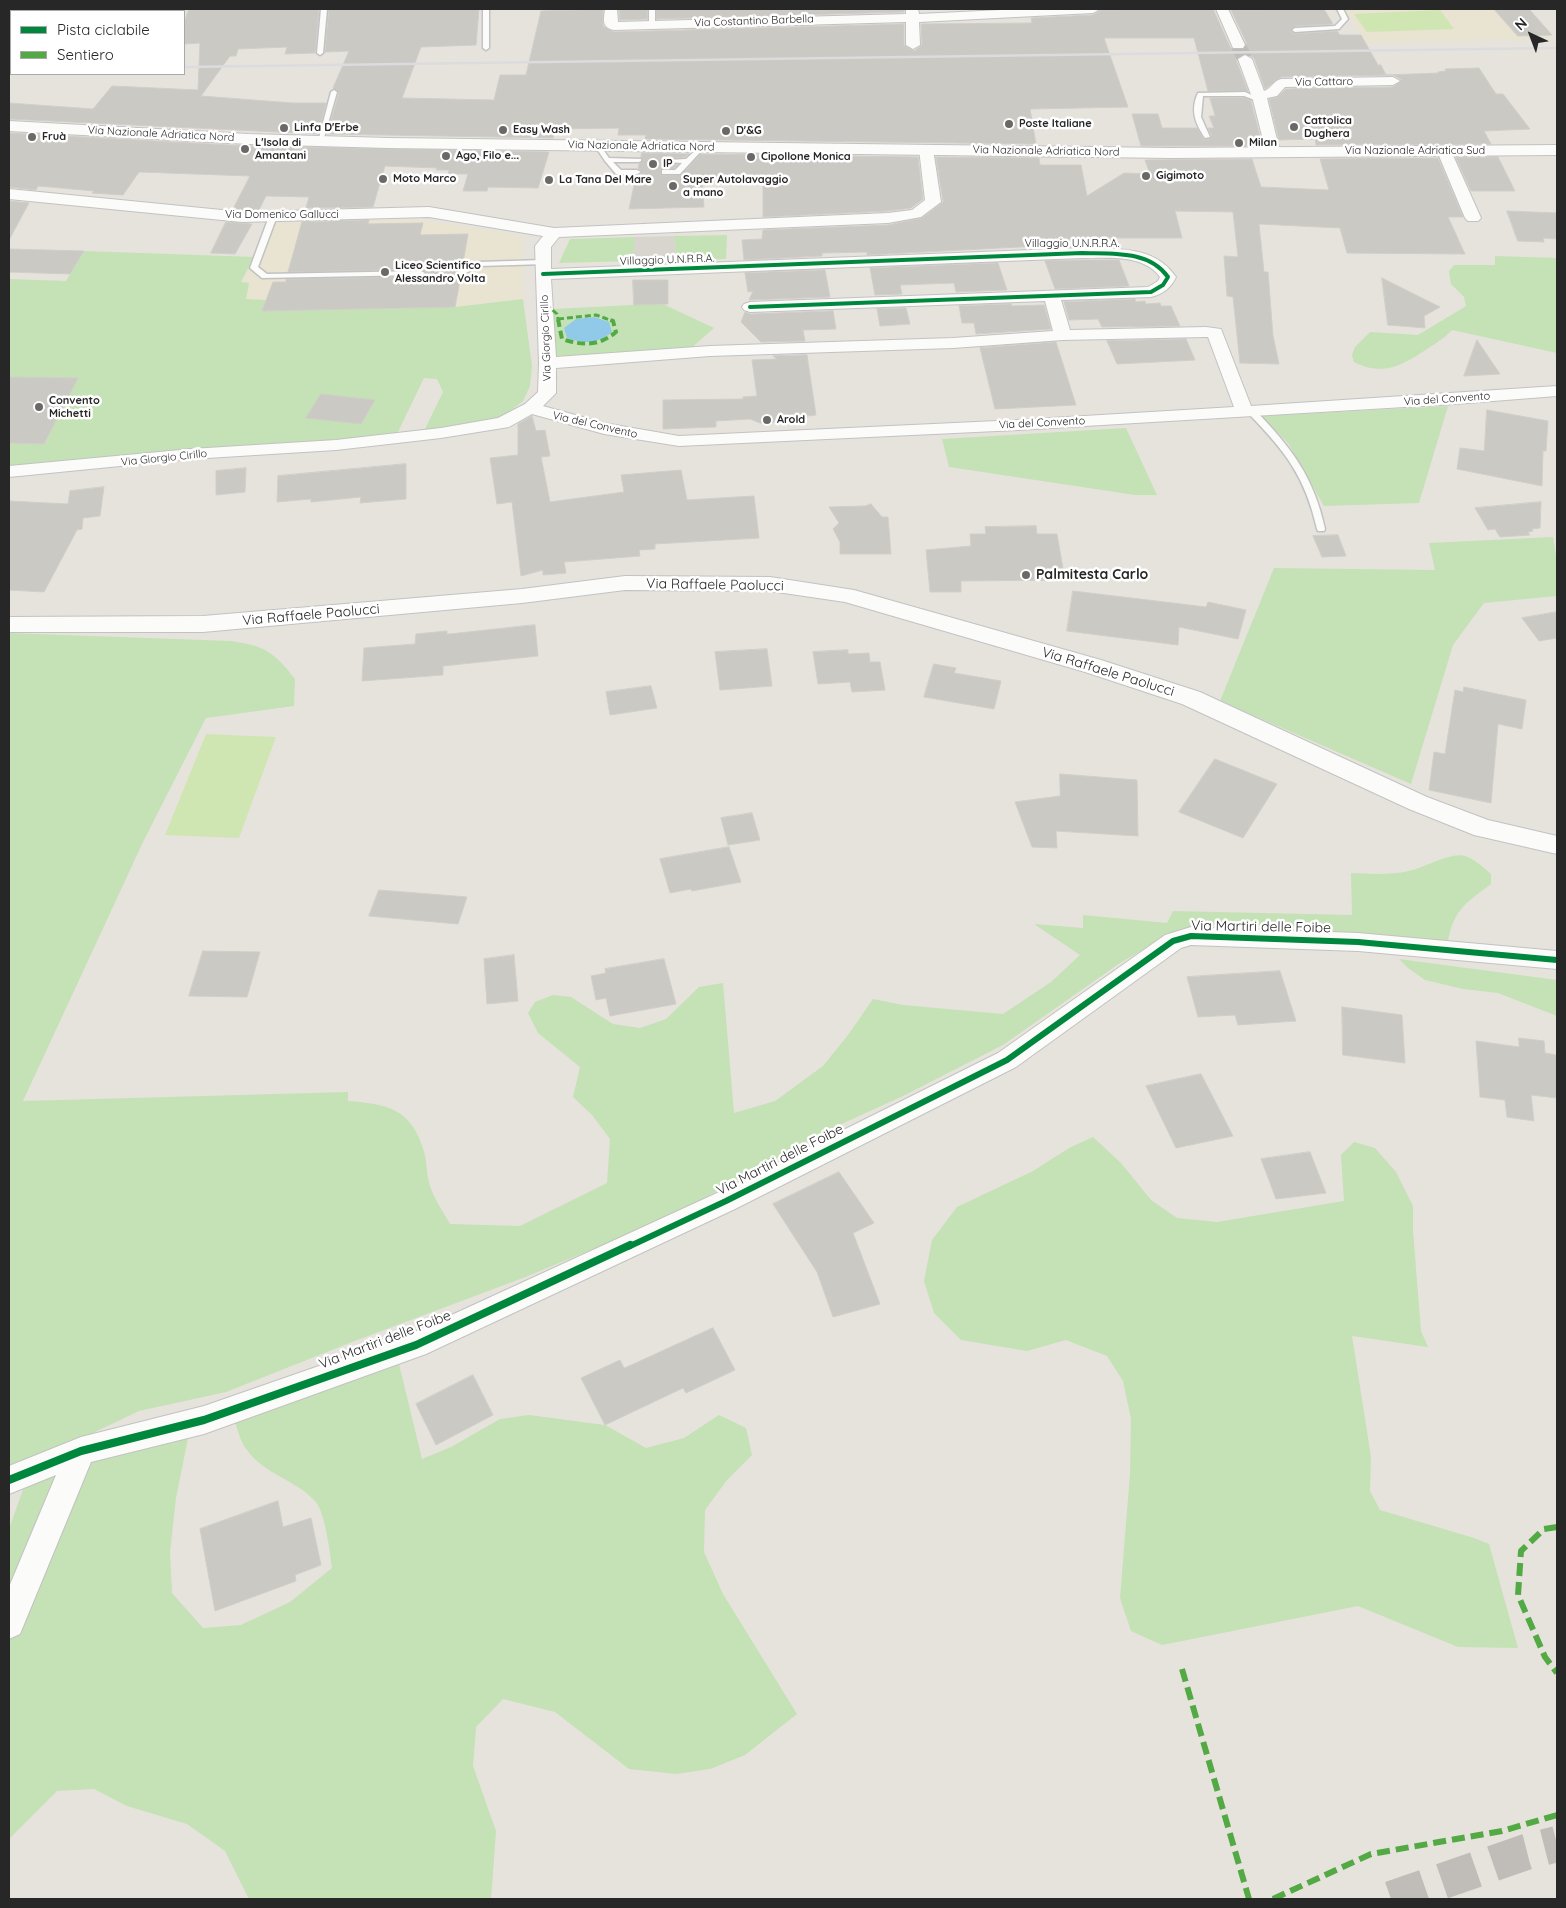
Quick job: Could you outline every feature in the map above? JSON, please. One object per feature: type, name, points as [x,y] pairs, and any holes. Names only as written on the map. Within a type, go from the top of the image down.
[{"type":"main road","name":"Via Nazionale Adriatica Nord","points":[[10,127],[320,141],[1103,152],[1273,152]]},
{"type":"main road","name":"Via Nazionale Adriatica Sud","points":[[1273,152],[1557,150]]},
{"type":"main road","name":"Via Raffaele Paolucci","points":[[9,625],[203,624],[522,596],[625,583],[770,584],[846,595],[1094,666],[1191,698],[1418,803],[1483,828],[1557,845]]},
{"type":"street","name":"Via Costantino Barbella","points":[[611,9],[611,25],[652,25],[912,13],[940,17],[1011,11],[1093,9]]},
{"type":"street","points":[[1222,9],[1238,45]]},
{"type":"street","points":[[912,13],[913,45]]},
{"type":"street","points":[[1245,60],[1260,98],[1273,152]]},
{"type":"street","name":"Via Cattaro","points":[[1260,98],[1272,93],[1281,83],[1393,81]]},
{"type":"street","points":[[554,233],[805,223],[888,218],[916,214],[933,202],[926,149]]},
{"type":"street","points":[[1444,151],[1473,218]]},
{"type":"street","name":"Via Domenico Gallucci","points":[[9,194],[242,217],[429,212],[554,233]]},
{"type":"street","name":"Via Giorgio Cirillo","points":[[9,472],[191,454],[336,445],[441,433],[503,423],[531,408],[547,393],[548,363],[543,268],[544,246],[554,233]]},
{"type":"street","name":"Villaggio U.N.R.R.A.","points":[[543,268],[1082,253],[1129,254],[1161,267],[1168,277],[1161,288],[1151,292],[750,307]]},
{"type":"street","points":[[1051,296],[1063,335]]},
{"type":"street","points":[[548,363],[710,351],[953,343],[1063,335],[1215,333],[1248,411]]},
{"type":"street","name":"Via del Convento","points":[[531,408],[550,415],[632,436],[679,441],[1248,411],[1557,391]]},
{"type":"street","name":"Via Martiri delle Foibe","points":[[9,1480],[81,1452],[204,1420],[416,1345],[726,1201],[1007,1060],[1173,941],[1191,936],[1358,942],[1557,960]]},
{"type":"street","points":[[9,1623],[81,1452]]},
{"type":"lane","points":[[320,53],[324,9]]},
{"type":"lane","points":[[486,9],[486,48]]},
{"type":"lane","points":[[652,9],[652,25]]},
{"type":"lane","points":[[1295,30],[1337,28],[1345,19],[1340,9]]},
{"type":"lane","points":[[320,141],[334,92]]},
{"type":"lane","points":[[1207,137],[1196,119],[1200,94],[1244,94],[1260,98]]},
{"type":"lane","points":[[598,146],[607,160],[619,172],[636,172]]},
{"type":"lane","points":[[665,172],[677,172],[702,147]]},
{"type":"lane","points":[[607,160],[639,160]]},
{"type":"lane","points":[[668,161],[688,161]]},
{"type":"lane","points":[[273,216],[254,268],[265,276],[421,273]]},
{"type":"lane","points":[[461,272],[479,264],[543,268]]},
{"type":"lane","points":[[1248,411],[1290,452],[1310,488],[1317,506],[1321,529]]},
{"type":"shaded area","points":[[1344,9],[1530,10],[1556,39],[1367,43]]},
{"type":"shaded area","name":"Liceo Scientifico Alessandro Volta","points":[[417,219],[523,236],[523,299],[455,307],[262,311],[246,299],[241,282],[268,223]]},
{"type":"shaded area","points":[[674,236],[676,260],[634,261],[634,237]]},
{"type":"green space","points":[[1440,10],[1454,29],[1367,32],[1354,14]]},
{"type":"green space","points":[[727,235],[726,259],[676,260],[674,236]]},
{"type":"green space","points":[[634,237],[634,261],[559,263],[570,239]]},
{"type":"green space","points":[[84,251],[254,257],[241,282],[249,283],[246,299],[266,300],[263,311],[455,307],[523,299],[532,366],[530,386],[523,401],[502,417],[423,433],[443,392],[437,379],[424,378],[396,436],[103,462],[9,467],[9,443],[44,444],[77,378],[9,377],[9,279],[66,281]]},
{"type":"green space","points":[[1495,256],[1557,258],[1557,353],[1452,330],[1410,360],[1392,367],[1374,369],[1354,362],[1352,355],[1355,347],[1370,332],[1418,335],[1466,306],[1464,297],[1451,284],[1449,271],[1454,265],[1495,265]]},
{"type":"green space","points":[[665,305],[714,328],[689,350],[552,361],[552,309]]},
{"type":"green space","points":[[1448,406],[1419,503],[1324,506],[1288,443],[1261,416]]},
{"type":"green space","points":[[1126,428],[1157,495],[1135,495],[949,467],[942,439]]},
{"type":"green space","points":[[1553,537],[1557,562],[1557,596],[1484,603],[1453,645],[1411,784],[1220,701],[1274,568],[1435,570],[1429,543]]},
{"type":"green space","points":[[9,633],[231,641],[252,645],[268,652],[281,662],[295,679],[294,706],[206,718],[143,842],[23,1101],[348,1092],[348,1101],[386,1107],[405,1118],[413,1126],[426,1159],[430,1187],[450,1224],[520,1226],[607,1183],[610,1139],[592,1115],[573,1097],[580,1067],[538,1033],[528,1013],[535,1002],[553,995],[571,997],[613,1024],[640,1028],[666,1019],[699,987],[723,983],[734,1113],[775,1101],[823,1066],[873,999],[903,1005],[1003,1014],[1051,982],[1080,955],[1034,924],[1083,928],[1083,915],[1167,923],[1173,911],[1352,915],[1351,873],[1380,874],[1402,872],[1459,855],[1472,859],[1491,874],[1491,884],[1462,908],[1454,921],[1448,941],[1440,944],[1299,928],[1202,925],[1174,932],[1120,963],[1003,1045],[903,1096],[824,1132],[668,1218],[523,1278],[352,1342],[226,1392],[139,1411],[9,1473]]},
{"type":"green space","points":[[206,734],[276,737],[239,838],[165,835]]},
{"type":"green space","points":[[1399,959],[1557,980],[1557,1016],[1498,993],[1463,989],[1425,980]]},
{"type":"green space","points":[[1093,1137],[1121,1163],[1151,1200],[1177,1218],[1217,1222],[1344,1201],[1341,1155],[1354,1142],[1375,1148],[1396,1172],[1413,1206],[1413,1231],[1421,1331],[1428,1347],[1352,1336],[1371,1457],[1370,1491],[1380,1510],[1489,1544],[1518,1648],[1458,1647],[1358,1606],[1162,1645],[1131,1631],[1120,1598],[1130,1474],[1131,1419],[1123,1381],[1107,1356],[1066,1340],[1027,1351],[961,1340],[934,1313],[924,1281],[932,1240],[957,1207],[1033,1171],[1069,1148]]},
{"type":"green space","points":[[398,1360],[422,1459],[451,1447],[500,1419],[529,1415],[605,1425],[646,1448],[684,1438],[719,1415],[746,1428],[752,1455],[727,1480],[705,1510],[704,1552],[723,1594],[797,1714],[745,1755],[710,1769],[676,1774],[629,1769],[555,1712],[503,1699],[476,1727],[473,1766],[496,1831],[491,1899],[249,1899],[225,1851],[187,1824],[127,1806],[94,1789],[57,1791],[9,1839],[9,1529],[25,1484],[145,1445],[188,1438],[176,1498],[170,1552],[172,1593],[203,1628],[241,1625],[290,1602],[332,1568],[319,1506],[299,1488],[254,1458],[243,1444],[235,1422]]},
{"type":"water","points":[[594,317],[609,322],[612,332],[601,339],[591,342],[567,338],[564,328],[576,319]]},
{"type":"building","points":[[189,9],[319,9],[315,53],[285,54],[287,47],[238,49],[236,56],[230,56],[201,96],[293,103],[326,103],[318,134],[9,119],[9,103],[93,109],[112,86],[198,90],[200,43],[185,44],[185,20]]},
{"type":"building","points":[[329,9],[479,9],[476,45],[421,47],[402,98],[494,100],[500,75],[526,75],[541,11],[603,9],[603,26],[614,32],[904,24],[904,45],[914,51],[922,45],[921,24],[1032,23],[1031,18],[1093,15],[1101,10],[1149,9],[1213,9],[1231,49],[1243,50],[1247,44],[1231,10],[1324,9],[1333,24],[1295,26],[1290,31],[1295,34],[1337,31],[1340,35],[1361,35],[1386,75],[1439,73],[1446,71],[1445,69],[1479,68],[1496,94],[1503,94],[1530,129],[1484,131],[1491,144],[1316,145],[1315,139],[1279,140],[1269,99],[1278,97],[1286,89],[1393,87],[1402,80],[1393,75],[1281,77],[1265,89],[1254,58],[1244,53],[1236,60],[1248,91],[1208,91],[1194,38],[1104,38],[1128,107],[1030,109],[1036,144],[645,139],[646,135],[618,135],[619,128],[555,129],[553,138],[327,134],[339,93],[333,88],[349,51],[325,52]]},
{"type":"building","points":[[619,9],[647,9],[647,19],[620,20]]},
{"type":"building","points":[[657,9],[904,9],[904,12],[657,19]]},
{"type":"building","points":[[1494,9],[1529,9],[1552,35],[1518,36]]},
{"type":"building","points":[[1210,98],[1244,98],[1251,101],[1261,140],[1255,140],[1257,144],[1247,144],[1248,146],[1141,146],[1132,114],[1158,114],[1162,128],[1197,128],[1204,140],[1210,139],[1212,136],[1208,128],[1214,128],[1209,116],[1215,116]]},
{"type":"building","points":[[9,133],[248,146],[549,152],[538,188],[488,187],[487,191],[463,191],[468,174],[448,174],[449,170],[436,170],[437,168],[385,166],[373,207],[306,208],[309,197],[266,196],[259,210],[242,210],[233,209],[250,176],[139,172],[123,195],[38,186],[36,190],[9,187]]},
{"type":"building","points":[[642,153],[689,154],[685,157],[665,159],[666,164],[678,165],[674,168],[661,169],[660,174],[662,176],[681,175],[701,154],[918,157],[923,199],[911,208],[888,211],[763,217],[763,181],[702,180],[704,207],[629,209],[636,176],[643,173],[638,168],[639,164],[643,161]]},
{"type":"building","points":[[936,157],[1039,158],[1040,165],[1081,165],[1087,196],[1124,173],[1150,174],[1145,160],[1252,159],[1261,187],[1329,190],[1320,159],[1438,158],[1463,217],[1448,217],[1465,254],[1347,253],[1340,228],[1259,224],[1264,272],[1268,272],[1273,336],[1279,364],[1240,363],[1233,297],[1227,296],[1224,256],[1238,257],[1233,212],[1175,211],[1182,238],[1109,238],[1113,247],[1040,248],[1039,246],[867,255],[867,252],[822,253],[822,256],[744,260],[742,240],[762,239],[763,230],[888,225],[922,218],[943,202]]},
{"type":"building","points":[[1498,157],[1515,191],[1471,191],[1456,158]]},
{"type":"building","points":[[9,201],[29,203],[9,240]]},
{"type":"building","points":[[1507,211],[1557,213],[1557,239],[1543,238],[1544,242],[1518,241]]},
{"type":"building","name":"Liceo Scientifico Alessandro Volta","points":[[369,220],[368,224],[423,223],[420,235],[468,234],[462,268],[455,271],[461,275],[455,307],[262,311],[273,282],[286,282],[286,279],[421,277],[426,275],[427,272],[421,269],[288,272],[302,222]]},
{"type":"building","points":[[226,222],[252,224],[235,254],[211,253]]},
{"type":"building","points":[[9,249],[84,251],[70,274],[9,272]]},
{"type":"building","points":[[1119,260],[1129,286],[1055,289],[1045,261]]},
{"type":"building","points":[[998,263],[1007,290],[956,292],[954,283],[900,285],[902,294],[875,295],[870,268]]},
{"type":"building","points":[[825,270],[830,297],[749,300],[753,291],[748,292],[745,273]]},
{"type":"building","points":[[1382,278],[1440,307],[1424,316],[1425,328],[1388,325]]},
{"type":"building","points":[[633,280],[668,280],[668,304],[634,305]]},
{"type":"building","points":[[1135,299],[1136,302],[1145,301],[1146,304],[1160,303],[1161,306],[1171,306],[1180,326],[1102,327],[1098,319],[1069,320],[1064,302]]},
{"type":"building","points":[[1011,304],[1012,306],[1044,305],[1051,329],[976,334],[974,323],[962,323],[959,306]]},
{"type":"building","points":[[906,308],[910,324],[880,326],[877,309]]},
{"type":"building","points":[[833,311],[836,329],[803,330],[805,341],[761,342],[741,322],[745,312],[750,314]]},
{"type":"building","points":[[1186,339],[1195,360],[1117,364],[1107,341]]},
{"type":"building","points":[[1477,340],[1500,374],[1464,376]]},
{"type":"building","points":[[1056,342],[1076,405],[995,409],[980,348]]},
{"type":"building","points":[[807,355],[816,415],[781,419],[782,422],[760,423],[750,419],[716,421],[716,427],[663,429],[663,400],[743,399],[743,397],[757,396],[752,360],[777,359],[773,356]]},
{"type":"building","name":"Convento Michetti","points":[[9,377],[78,378],[44,444],[9,443]]},
{"type":"building","points":[[321,394],[375,400],[361,424],[306,418]]},
{"type":"building","points":[[1487,410],[1548,421],[1546,451],[1543,451],[1542,486],[1457,469],[1460,448],[1484,451]]},
{"type":"building","points":[[532,416],[536,431],[545,430],[550,456],[541,457],[550,502],[624,492],[621,475],[681,470],[687,500],[754,496],[759,538],[655,544],[655,549],[639,550],[640,556],[564,562],[566,573],[543,575],[543,570],[521,576],[512,502],[497,504],[490,458],[518,455],[518,424]]},
{"type":"building","points":[[406,464],[406,499],[360,503],[361,497],[311,502],[311,499],[277,502],[278,476]]},
{"type":"building","points":[[246,468],[245,492],[216,495],[216,471]]},
{"type":"building","points":[[104,487],[100,516],[83,518],[82,529],[77,530],[44,592],[9,590],[9,501],[68,504],[70,491]]},
{"type":"building","points":[[1541,502],[1540,528],[1532,529],[1533,531],[1528,532],[1530,535],[1500,537],[1495,529],[1488,530],[1475,508]]},
{"type":"building","points":[[871,504],[882,517],[888,517],[891,554],[840,554],[840,542],[833,529],[839,523],[829,507],[865,506]]},
{"type":"building","points":[[1036,526],[1037,534],[1057,534],[1065,580],[961,581],[961,592],[930,592],[926,550],[971,546],[970,534],[986,534],[985,527]]},
{"type":"building","points":[[1338,535],[1346,556],[1322,557],[1313,536]]},
{"type":"building","points":[[1073,591],[1206,607],[1208,602],[1246,610],[1238,639],[1179,627],[1178,645],[1067,631]]},
{"type":"building","points":[[1557,612],[1557,638],[1539,641],[1522,618]]},
{"type":"building","points":[[535,625],[538,656],[443,666],[443,675],[362,681],[364,648],[415,644],[416,634],[447,631],[447,634]]},
{"type":"building","points":[[767,649],[772,686],[720,690],[715,652]]},
{"type":"building","points":[[848,650],[848,654],[869,653],[870,662],[880,662],[885,690],[852,692],[850,682],[818,684],[813,652]]},
{"type":"building","points":[[934,664],[956,668],[954,673],[1001,681],[994,709],[924,697]]},
{"type":"building","points":[[651,686],[657,708],[610,715],[606,692]]},
{"type":"building","points":[[1464,687],[1526,700],[1522,729],[1498,724],[1491,803],[1429,790],[1434,752],[1445,754],[1455,690],[1463,692]]},
{"type":"building","points":[[1215,759],[1277,784],[1243,838],[1179,812]]},
{"type":"building","points":[[1060,774],[1137,780],[1138,836],[1056,831],[1057,848],[1032,847],[1015,802],[1060,796]]},
{"type":"building","points":[[752,813],[760,840],[728,845],[721,818]]},
{"type":"building","points":[[729,847],[741,882],[670,893],[660,859]]},
{"type":"building","points":[[379,890],[467,897],[458,924],[369,916]]},
{"type":"building","points":[[203,951],[260,952],[247,997],[189,996]]},
{"type":"building","points":[[514,955],[518,1001],[487,1004],[484,959]]},
{"type":"building","points":[[664,959],[676,1004],[610,1016],[606,998],[596,1000],[591,976],[606,973],[605,969]]},
{"type":"building","points":[[1280,971],[1296,1021],[1238,1025],[1235,1015],[1198,1017],[1187,977]]},
{"type":"building","points":[[1342,1007],[1402,1015],[1405,1063],[1343,1055]]},
{"type":"building","points":[[1519,1038],[1544,1041],[1545,1053],[1557,1055],[1557,1098],[1531,1095],[1534,1121],[1507,1117],[1505,1100],[1480,1097],[1476,1041],[1519,1047]]},
{"type":"building","points":[[1201,1074],[1233,1136],[1176,1148],[1146,1086]]},
{"type":"building","points":[[1310,1152],[1326,1193],[1276,1199],[1261,1159]]},
{"type":"building","points":[[839,1172],[874,1223],[853,1233],[880,1304],[833,1317],[817,1272],[773,1204]]},
{"type":"building","points":[[713,1328],[735,1370],[686,1393],[683,1388],[605,1425],[581,1378],[620,1360],[624,1368]]},
{"type":"building","points":[[473,1375],[493,1415],[436,1445],[416,1404]]},
{"type":"building","points":[[278,1501],[283,1527],[311,1518],[321,1565],[295,1575],[296,1581],[215,1611],[200,1529]]},
{"type":"tunnel","points":[[1238,45],[1245,59]]},
{"type":"tunnel","points":[[1391,1899],[1526,1852],[1557,1844]]},
{"type":"railway","points":[[185,67],[1557,48]]},
{"type":"marked path","points":[[546,304],[557,314],[562,339],[590,344],[603,341],[616,332],[613,321],[596,315],[558,319]]},
{"type":"marked path","points":[[1557,1527],[1544,1529],[1521,1551],[1518,1595],[1545,1657],[1557,1673]]},
{"type":"marked path","points":[[1182,1669],[1249,1899]]},
{"type":"marked path","points":[[1273,1899],[1371,1854],[1502,1831],[1557,1815]]},
{"type":"cycle path","points":[[543,274],[1082,253],[1130,255],[1142,258],[1162,268],[1168,277],[1163,285],[1151,292],[750,307]]},
{"type":"cycle path","points":[[9,1480],[81,1451],[204,1420],[416,1345],[726,1201],[1007,1060],[1173,941],[1191,936],[1358,942],[1557,960]]},
{"type":"place","name":"Poste Italiane","points":[[1009,124]]},
{"type":"place","name":"Cattolica Dughera","points":[[1294,127]]},
{"type":"place","name":"Linfa D'Erbe","points":[[284,128]]},
{"type":"place","name":"Easy Wash","points":[[503,130]]},
{"type":"place","name":"D'&G","points":[[726,131]]},
{"type":"place","name":"Fruà","points":[[32,137]]},
{"type":"place","name":"Milan","points":[[1239,143]]},
{"type":"place","name":"L'Isola di Amantani","points":[[245,149]]},
{"type":"place","name":"Ago, Filo e...","points":[[446,156]]},
{"type":"place","name":"Cipollone Monica","points":[[751,157]]},
{"type":"place","name":"IP","points":[[653,164]]},
{"type":"place","name":"Gigimoto","points":[[1146,176]]},
{"type":"place","name":"Moto Marco","points":[[383,179]]},
{"type":"place","name":"La Tana Del Mare","points":[[549,180]]},
{"type":"place","name":"Super Autolavaggio a mano","points":[[673,186]]},
{"type":"place","name":"Liceo Scientifico Alessandro Volta","points":[[385,272]]},
{"type":"place","name":"Convento Michetti","points":[[39,407]]},
{"type":"place","name":"Arold","points":[[767,420]]},
{"type":"place","name":"Palmitesta Carlo","points":[[1026,575]]}]
